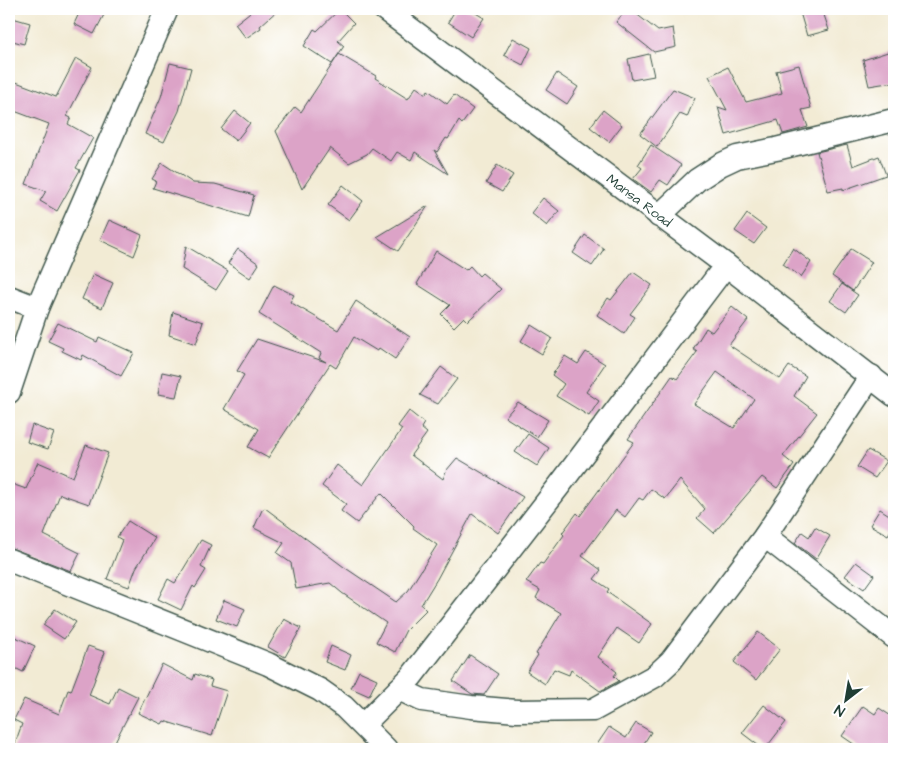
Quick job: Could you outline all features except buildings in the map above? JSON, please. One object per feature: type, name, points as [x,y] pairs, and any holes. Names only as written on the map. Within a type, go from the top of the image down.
[{"type":"street","points":[[9,392],[37,308],[166,9]]},
{"type":"street","name":"Mansa Road","points":[[384,9],[726,265],[762,295],[894,395]]},
{"type":"street","points":[[659,216],[697,180],[720,164],[737,157],[776,150],[894,121]]},
{"type":"street","points":[[363,725],[411,677],[548,501],[726,265]]},
{"type":"street","points":[[9,298],[37,308]]},
{"type":"street","points":[[399,689],[422,700],[472,707],[517,711],[593,710],[655,676],[672,661],[764,536],[871,376]]},
{"type":"street","points":[[764,536],[894,637]]},
{"type":"street","points":[[9,560],[268,664],[320,690],[344,707],[386,749]]}]
